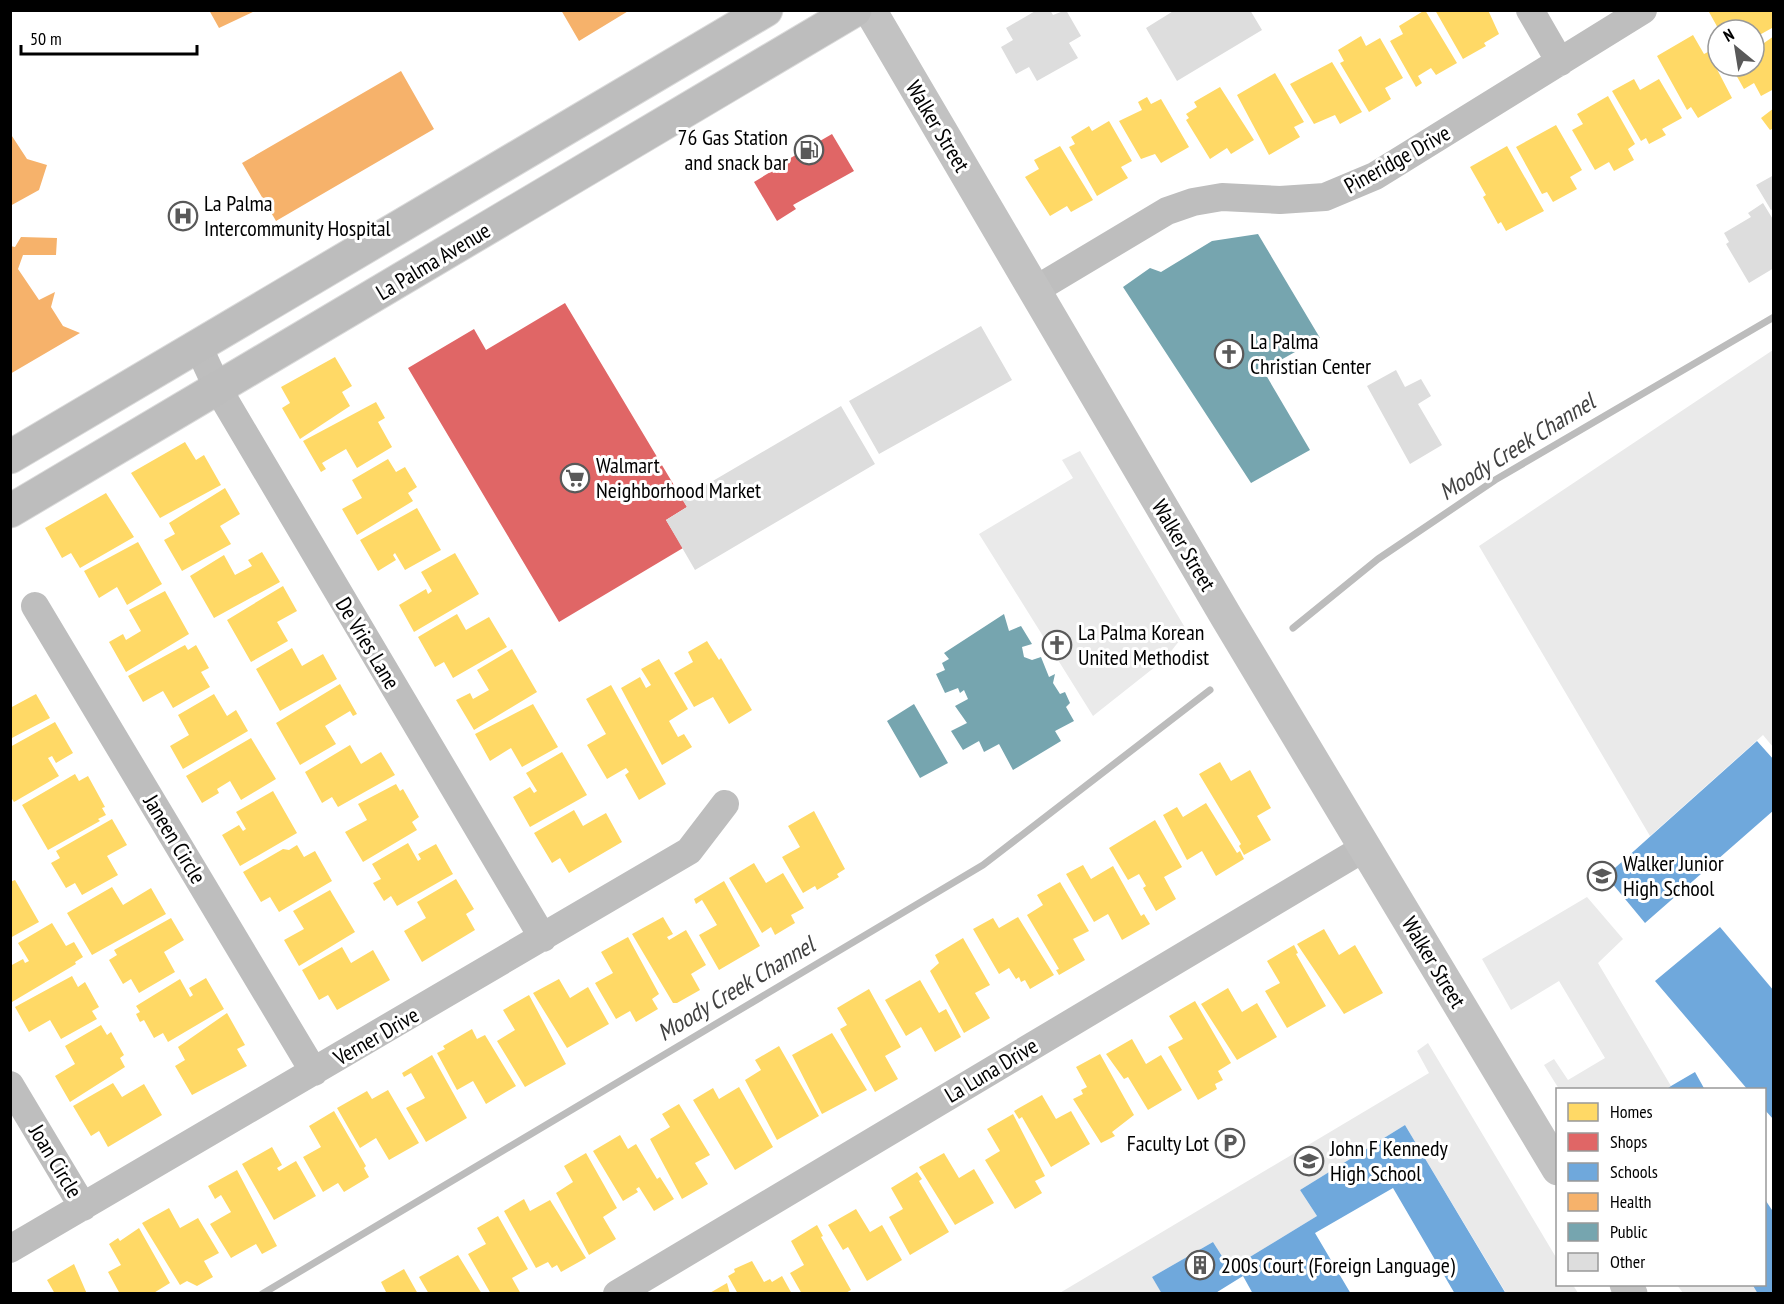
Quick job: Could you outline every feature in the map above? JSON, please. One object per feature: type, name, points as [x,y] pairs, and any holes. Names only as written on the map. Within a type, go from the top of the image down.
[{"type":"main road","name":"La Palma Avenue","points":[[10,457],[766,10]]},
{"type":"main road","name":"La Palma Avenue","points":[[10,511],[855,10]]},
{"type":"main road","name":"Walker Street","points":[[870,10],[1211,592],[1556,1167]]},
{"type":"street","points":[[1530,10],[1560,62]]},
{"type":"street","name":"Pineridge Drive","points":[[1035,290],[1167,211],[1193,202],[1222,197],[1280,200],[1325,197],[1355,184],[1383,170],[1643,10]]},
{"type":"street","name":"De Vries Lane","points":[[198,346],[218,389],[543,938]]},
{"type":"street","name":"Janeen Circle","points":[[35,606],[314,1072]]},
{"type":"street","name":"Verner Drive","points":[[10,1250],[689,851],[725,804]]},
{"type":"street","name":"La Luna Drive","points":[[616,1293],[1366,847]]},
{"type":"street","name":"Joan Circle","points":[[10,1085],[83,1207]]},
{"type":"shaded area","points":[[1773,350],[1773,747],[1763,735],[1650,836],[1479,546]]},
{"type":"shaded area","points":[[1080,451],[1187,631],[1165,659],[1093,716],[979,534],[1073,478],[1062,460]]},
{"type":"shaded area","points":[[1587,897],[1623,939],[1598,963],[1671,1086],[1667,1088],[1558,1088],[1544,1065],[1554,1059],[1568,1080],[1605,1058],[1559,981],[1511,1010],[1482,959]]},
{"type":"shaded area","points":[[1428,1043],[1556,1257],[1556,1286],[1574,1286],[1578,1293],[1506,1293],[1405,1125],[1300,1190],[1317,1216],[1230,1269],[1213,1242],[1152,1277],[1162,1293],[1058,1294],[1429,1073],[1417,1051]]},
{"type":"shaded area","points":[[1678,1286],[1753,1286],[1758,1293],[1683,1293]]},
{"type":"building: Homes","points":[[1425,10],[1457,63],[1436,75],[1431,68],[1418,76],[1422,83],[1416,87],[1390,41],[1403,34],[1399,26]]},
{"type":"building: Homes","points":[[1435,10],[1488,10],[1499,34],[1484,43],[1486,46],[1463,59]]},
{"type":"building: Homes","points":[[1712,10],[1774,10],[1774,30],[1772,28],[1766,31],[1766,18],[1712,18],[1709,12]]},
{"type":"building: Homes","points":[[1693,35],[1704,54],[1706,53],[1706,78],[1722,78],[1732,98],[1698,118],[1691,107],[1687,110],[1657,56]]},
{"type":"building: Homes","points":[[1361,36],[1366,46],[1380,38],[1403,78],[1385,88],[1391,99],[1369,112],[1340,63],[1344,61],[1338,50]]},
{"type":"building: Homes","points":[[1774,36],[1774,89],[1761,96],[1754,83],[1744,89],[1738,78],[1766,78],[1766,42]]},
{"type":"building: Homes","points":[[1332,62],[1362,112],[1340,124],[1335,115],[1314,124],[1290,84]]},
{"type":"building: Homes","points":[[1275,73],[1304,122],[1294,127],[1300,137],[1269,155],[1237,95]]},
{"type":"building: Homes","points":[[1634,79],[1640,90],[1659,79],[1682,118],[1662,129],[1666,135],[1649,144],[1646,138],[1641,141],[1612,91]]},
{"type":"building: Homes","points":[[1220,87],[1254,140],[1231,154],[1227,148],[1210,159],[1186,120],[1189,118],[1186,114],[1197,107],[1194,102]]},
{"type":"building: Homes","points":[[1608,96],[1635,144],[1628,149],[1634,160],[1614,171],[1609,162],[1595,170],[1572,130],[1583,124],[1577,114]]},
{"type":"building: Homes","points":[[1147,97],[1151,104],[1161,99],[1189,147],[1161,163],[1155,154],[1141,159],[1119,121],[1142,110],[1138,102]]},
{"type":"building: Homes","points":[[1774,108],[1774,128],[1770,130],[1761,118]]},
{"type":"building: Homes","points":[[1109,121],[1132,161],[1121,167],[1128,178],[1097,196],[1069,147],[1075,144],[1071,137],[1089,126],[1092,131]]},
{"type":"building: Homes","points":[[1556,125],[1582,170],[1570,177],[1577,189],[1553,202],[1547,192],[1542,194],[1516,147]]},
{"type":"building: Homes","points":[[1060,146],[1093,200],[1071,212],[1067,206],[1050,216],[1025,177],[1039,169],[1034,160]]},
{"type":"building: Homes","points":[[1507,146],[1544,211],[1506,231],[1501,222],[1498,224],[1483,197],[1486,195],[1470,167]]},
{"type":"building: Homes","points":[[335,357],[352,386],[342,392],[350,406],[300,439],[282,408],[290,403],[281,387]]},
{"type":"building: Homes","points":[[376,402],[385,418],[378,422],[392,447],[357,468],[346,449],[322,463],[326,469],[321,472],[303,441]]},
{"type":"building: Homes","points":[[185,442],[196,460],[204,455],[221,485],[160,518],[131,473]]},
{"type":"building: Homes","points":[[388,459],[396,472],[405,467],[417,487],[408,493],[413,501],[357,535],[342,509],[362,498],[352,480]]},
{"type":"building: Homes","points":[[225,488],[240,514],[220,526],[231,544],[182,571],[164,540],[175,534],[169,523]]},
{"type":"building: Homes","points":[[106,493],[134,537],[80,568],[71,553],[62,558],[45,528]]},
{"type":"building: Homes","points":[[417,508],[441,550],[405,570],[395,553],[393,555],[396,560],[378,571],[360,540]]},
{"type":"building: Homes","points":[[138,542],[162,584],[127,605],[117,587],[99,598],[84,571]]},
{"type":"building: Homes","points":[[262,552],[280,582],[214,618],[190,576],[224,555],[235,575],[252,566],[248,560]]},
{"type":"building: Homes","points":[[455,553],[479,594],[414,632],[399,605],[426,589],[428,594],[432,591],[421,572]]},
{"type":"building: Homes","points":[[283,586],[297,611],[277,622],[288,641],[251,662],[227,620]]},
{"type":"building: Homes","points":[[165,591],[189,634],[126,672],[109,642],[123,634],[126,640],[141,631],[129,610]]},
{"type":"building: Homes","points":[[457,614],[466,630],[489,617],[507,647],[453,678],[444,662],[435,667],[418,637]]},
{"type":"building: Homes","points":[[707,641],[719,660],[721,658],[752,710],[729,724],[713,697],[694,707],[674,673],[693,662],[688,652]]},
{"type":"building: Homes","points":[[185,645],[188,650],[196,645],[209,668],[201,672],[210,687],[173,708],[163,691],[143,702],[128,676]]},
{"type":"building: Homes","points":[[292,648],[302,666],[323,654],[337,679],[280,711],[256,669]]},
{"type":"building: Homes","points":[[512,649],[537,692],[474,730],[456,700],[470,693],[473,699],[489,690],[477,670]]},
{"type":"building: Homes","points":[[659,659],[688,709],[669,721],[678,737],[684,734],[692,747],[662,765],[621,688],[640,677],[646,688],[651,685],[641,669]]},
{"type":"building: Homes","points":[[340,684],[357,714],[353,716],[350,711],[325,726],[336,744],[300,765],[276,723]]},
{"type":"building: Homes","points":[[611,685],[666,784],[639,800],[625,775],[629,772],[626,768],[607,779],[587,745],[606,734],[586,699]]},
{"type":"building: Homes","points":[[36,694],[50,718],[10,739],[10,708]]},
{"type":"building: Homes","points":[[214,694],[227,716],[236,710],[248,731],[183,769],[170,746],[189,735],[178,715]]},
{"type":"building: Homes","points":[[533,704],[558,747],[522,767],[511,748],[490,761],[475,734]]},
{"type":"building: Homes","points":[[55,722],[73,753],[56,763],[52,756],[48,758],[59,776],[14,802],[10,796],[10,747]]},
{"type":"building: Homes","points":[[251,738],[276,779],[241,800],[230,781],[217,789],[219,793],[202,803],[186,776]]},
{"type":"building: Homes","points":[[350,745],[361,764],[381,752],[395,775],[338,807],[332,797],[322,803],[305,772]]},
{"type":"building: Homes","points":[[562,752],[587,795],[530,827],[513,797],[530,787],[534,793],[537,791],[526,773]]},
{"type":"building: Homes","points":[[1220,762],[1231,781],[1250,770],[1271,808],[1257,816],[1271,840],[1244,855],[1239,846],[1241,844],[1199,774]]},
{"type":"building: Homes","points":[[75,774],[79,781],[88,776],[105,807],[102,808],[106,815],[98,819],[100,821],[48,850],[22,805]]},
{"type":"building: Homes","points":[[396,784],[400,791],[403,789],[419,817],[412,822],[417,830],[363,862],[345,832],[367,820],[358,804]]},
{"type":"building: Homes","points":[[273,791],[297,833],[240,866],[222,835],[239,825],[243,831],[246,829],[236,812]]},
{"type":"building: Homes","points":[[1206,803],[1237,853],[1240,851],[1244,859],[1216,876],[1202,851],[1187,860],[1163,815],[1177,807],[1183,817]]},
{"type":"building: Homes","points":[[574,810],[583,826],[606,813],[622,842],[569,873],[560,858],[552,863],[534,833]]},
{"type":"building: Homes","points":[[814,811],[845,869],[837,874],[839,877],[817,890],[815,886],[803,893],[782,857],[800,847],[788,826]]},
{"type":"building: Homes","points":[[112,819],[127,845],[107,856],[118,875],[82,895],[75,883],[66,888],[51,863],[60,858],[56,851]]},
{"type":"building: Homes","points":[[1155,820],[1182,867],[1164,877],[1176,899],[1156,911],[1143,888],[1146,886],[1139,874],[1128,880],[1109,848]]},
{"type":"building: Homes","points":[[408,843],[418,861],[421,859],[418,854],[436,844],[453,874],[397,906],[391,896],[384,901],[373,883],[381,879],[372,864]]},
{"type":"building: Homes","points":[[297,845],[304,857],[315,851],[332,881],[279,912],[270,897],[261,902],[243,872],[283,849],[289,850]]},
{"type":"building: Homes","points":[[754,863],[766,883],[783,873],[804,908],[791,915],[795,923],[775,935],[771,927],[762,933],[729,878]]},
{"type":"building: Homes","points":[[1083,865],[1091,879],[1113,866],[1141,916],[1144,914],[1150,924],[1122,940],[1108,914],[1094,922],[1066,874]]},
{"type":"building: Homes","points":[[456,879],[474,909],[466,914],[475,930],[422,962],[404,931],[426,918],[417,902]]},
{"type":"building: Homes","points":[[15,880],[39,922],[10,938],[10,882]]},
{"type":"building: Homes","points":[[724,881],[760,946],[719,970],[699,935],[717,925],[702,900],[696,904],[694,899]]},
{"type":"building: Homes","points":[[1060,882],[1089,931],[1073,939],[1085,960],[1059,975],[1056,970],[1059,969],[1027,915],[1043,905],[1037,895]]},
{"type":"building: Homes","points":[[112,887],[123,905],[151,888],[166,914],[92,955],[67,913]]},
{"type":"building: Homes","points":[[330,890],[355,932],[299,966],[284,940],[304,929],[293,911]]},
{"type":"building: Homes","points":[[663,917],[673,934],[667,937],[669,940],[686,930],[706,965],[691,974],[700,990],[677,1003],[673,1003],[632,934]]},
{"type":"building: Homes","points":[[1018,917],[1054,975],[1030,989],[1025,980],[1021,982],[1019,977],[1016,979],[1009,968],[999,974],[973,929],[993,918],[999,928]]},
{"type":"building: Homes","points":[[171,918],[184,940],[164,952],[175,972],[139,993],[131,979],[123,984],[109,960],[117,955],[114,950]]},
{"type":"building: Homes","points":[[52,923],[66,946],[74,942],[83,957],[75,962],[76,964],[12,1002],[10,966],[23,959],[25,963],[29,961],[18,943]]},
{"type":"building: Homes","points":[[1324,929],[1339,955],[1355,945],[1383,993],[1344,1014],[1297,944]]},
{"type":"building: Homes","points":[[628,937],[659,994],[652,999],[658,1009],[636,1022],[630,1011],[616,1019],[595,983],[613,973],[601,952]]},
{"type":"building: Homes","points":[[963,938],[990,985],[975,993],[990,1018],[964,1033],[930,971],[939,963],[935,955]]},
{"type":"building: Homes","points":[[1294,945],[1298,953],[1296,954],[1326,1006],[1287,1028],[1265,991],[1280,983],[1267,961]]},
{"type":"building: Homes","points":[[342,947],[351,963],[373,950],[390,980],[337,1010],[328,995],[319,1000],[302,970]]},
{"type":"building: Homes","points":[[72,976],[78,987],[85,982],[99,1007],[92,1011],[97,1019],[61,1039],[50,1020],[29,1032],[15,1007]]},
{"type":"building: Homes","points":[[206,978],[224,1009],[168,1042],[163,1033],[154,1038],[144,1020],[140,1022],[136,1014],[140,1012],[136,1006],[180,979],[190,997],[193,995],[189,988]]},
{"type":"building: Homes","points":[[559,979],[570,998],[588,987],[609,1024],[567,1048],[533,993]]},
{"type":"building: Homes","points":[[920,980],[939,1013],[946,1009],[961,1037],[935,1052],[921,1027],[906,1036],[885,1000]]},
{"type":"building: Homes","points":[[1228,988],[1242,1012],[1257,1003],[1277,1037],[1237,1060],[1201,1004]]},
{"type":"building: Homes","points":[[869,989],[901,1047],[885,1056],[898,1079],[875,1092],[840,1029],[847,1025],[837,1008]]},
{"type":"building: Homes","points":[[529,995],[566,1064],[525,1087],[497,1041],[515,1030],[503,1010]]},
{"type":"building: Homes","points":[[1195,1001],[1231,1063],[1218,1071],[1223,1080],[1215,1084],[1217,1089],[1198,1100],[1168,1047],[1183,1039],[1169,1016]]},
{"type":"building: Homes","points":[[227,1013],[245,1045],[237,1049],[247,1066],[192,1095],[175,1066],[185,1060],[178,1047]]},
{"type":"building: Homes","points":[[101,1025],[107,1035],[111,1032],[124,1055],[120,1058],[125,1067],[70,1102],[55,1076],[75,1064],[65,1046]]},
{"type":"building: Homes","points":[[472,1029],[477,1039],[485,1035],[516,1086],[486,1104],[473,1081],[457,1090],[437,1053],[445,1049],[443,1046]]},
{"type":"building: Homes","points":[[832,1033],[867,1090],[822,1114],[792,1055]]},
{"type":"building: Homes","points":[[1132,1039],[1146,1064],[1161,1055],[1182,1090],[1148,1110],[1128,1077],[1124,1079],[1106,1054]]},
{"type":"building: Homes","points":[[779,1046],[819,1116],[777,1140],[745,1080],[761,1070],[755,1060]]},
{"type":"building: Homes","points":[[1100,1054],[1134,1115],[1112,1132],[1115,1136],[1101,1143],[1073,1099],[1083,1094],[1081,1090],[1087,1087],[1076,1067]]},
{"type":"building: Homes","points":[[432,1055],[467,1118],[426,1142],[406,1108],[425,1098],[411,1073],[404,1077],[402,1073]]},
{"type":"building: Homes","points":[[113,1083],[122,1097],[144,1084],[162,1115],[108,1147],[99,1131],[91,1136],[73,1106]]},
{"type":"building: Homes","points":[[739,1087],[773,1147],[735,1170],[693,1100],[713,1088],[719,1099]]},
{"type":"building: Homes","points":[[388,1090],[419,1143],[389,1160],[376,1138],[360,1148],[337,1108],[367,1091],[372,1099]]},
{"type":"building: Homes","points":[[1042,1095],[1056,1119],[1071,1111],[1090,1144],[1051,1167],[1022,1117],[1019,1119],[1014,1111]]},
{"type":"building: Homes","points":[[679,1104],[710,1155],[695,1163],[708,1184],[682,1199],[650,1139],[670,1127],[662,1114]]},
{"type":"building: Homes","points":[[334,1111],[366,1166],[364,1168],[369,1177],[344,1192],[338,1183],[323,1192],[303,1157],[321,1147],[309,1126]]},
{"type":"building: Homes","points":[[1013,1114],[1045,1176],[1035,1181],[1042,1193],[1015,1209],[985,1160],[1000,1151],[987,1129]]},
{"type":"building: Homes","points":[[620,1135],[628,1149],[636,1144],[657,1179],[660,1177],[674,1199],[654,1211],[639,1187],[636,1189],[638,1192],[623,1201],[593,1151]]},
{"type":"building: Homes","points":[[272,1147],[282,1165],[277,1168],[279,1171],[296,1161],[316,1196],[274,1220],[242,1164]]},
{"type":"building: Homes","points":[[586,1153],[617,1208],[603,1217],[616,1239],[589,1255],[556,1193],[573,1182],[564,1166]]},
{"type":"building: Homes","points":[[944,1153],[959,1178],[974,1169],[994,1203],[955,1225],[919,1167]]},
{"type":"building: Homes","points":[[237,1170],[277,1246],[262,1254],[256,1244],[231,1258],[210,1224],[231,1212],[221,1195],[215,1199],[208,1186]]},
{"type":"building: Homes","points":[[917,1172],[922,1179],[919,1181],[949,1232],[910,1255],[889,1217],[903,1209],[891,1188]]},
{"type":"building: Homes","points":[[524,1199],[530,1211],[550,1200],[586,1258],[561,1272],[557,1265],[552,1268],[548,1262],[536,1268],[504,1211]]},
{"type":"building: Homes","points":[[169,1208],[180,1228],[198,1218],[219,1253],[204,1261],[213,1277],[197,1286],[187,1281],[180,1285],[142,1223]]},
{"type":"building: Homes","points":[[856,1209],[870,1232],[882,1225],[902,1260],[867,1281],[848,1247],[843,1250],[828,1225]]},
{"type":"building: Homes","points":[[498,1216],[528,1269],[512,1278],[521,1294],[491,1294],[468,1254],[486,1244],[477,1228]]},
{"type":"building: Homes","points":[[817,1225],[823,1236],[821,1237],[851,1290],[844,1294],[802,1294],[790,1273],[804,1265],[791,1241]]},
{"type":"building: Homes","points":[[139,1228],[170,1283],[152,1294],[120,1294],[108,1272],[121,1265],[109,1244],[118,1238],[120,1241]]},
{"type":"building: Homes","points":[[458,1255],[482,1294],[429,1294],[419,1277]]},
{"type":"building: Homes","points":[[752,1261],[764,1282],[770,1279],[772,1282],[782,1276],[792,1294],[738,1294],[728,1276],[735,1272],[734,1269]]},
{"type":"building: Homes","points":[[74,1264],[87,1294],[55,1294],[47,1280]]},
{"type":"building: Homes","points":[[404,1269],[418,1294],[387,1294],[381,1282]]},
{"type":"building: Homes","points":[[727,1283],[730,1294],[708,1294]]},
{"type":"building: Shops","points":[[832,134],[854,171],[793,205],[796,209],[777,221],[754,182],[772,171],[773,173],[778,171],[775,167]]},
{"type":"building: Shops","points":[[565,303],[687,507],[666,520],[683,548],[559,622],[408,368],[474,329],[486,350]]},
{"type":"building: Schools","points":[[1757,741],[1774,760],[1774,810],[1645,923],[1606,876]]},
{"type":"building: Schools","points":[[1720,927],[1774,991],[1774,1120],[1766,1111],[1766,1088],[1746,1088],[1655,981]]},
{"type":"building: Schools","points":[[1695,1072],[1704,1088],[1668,1088]]},
{"type":"building: Schools","points":[[1405,1125],[1506,1294],[1455,1294],[1393,1188],[1315,1233],[1351,1294],[1253,1294],[1243,1276],[1214,1294],[1162,1294],[1152,1277],[1213,1242],[1230,1269],[1317,1216],[1300,1190]]},
{"type":"building: Schools","points":[[1766,1201],[1774,1213],[1774,1294],[1758,1294],[1753,1286],[1766,1286]]},
{"type":"building: Health","points":[[209,10],[257,10],[219,28]]},
{"type":"building: Health","points":[[561,10],[630,10],[579,41]]},
{"type":"building: Health","points":[[401,71],[434,129],[276,221],[242,163]]},
{"type":"building: Health","points":[[10,133],[27,159],[47,165],[39,190],[10,206]]},
{"type":"building: Health","points":[[21,237],[57,238],[56,255],[23,255],[18,269],[39,300],[55,292],[51,307],[63,326],[80,333],[10,374],[10,246],[15,247]]},
{"type":"building: Public","name":"La Palma Christian Center","points":[[1258,234],[1320,338],[1263,370],[1310,450],[1251,483],[1123,287],[1150,268],[1161,272],[1212,241]]},
{"type":"building: Public","points":[[1004,614],[1009,631],[1021,626],[1032,644],[1022,647],[1024,657],[1032,660],[1041,657],[1049,677],[1055,674],[1053,683],[1060,694],[1065,692],[1070,703],[1066,707],[1074,721],[1055,731],[1061,741],[1013,770],[999,744],[984,752],[979,741],[963,750],[951,731],[967,723],[955,706],[968,699],[964,690],[960,693],[958,688],[945,693],[936,674],[945,670],[942,663],[949,659],[944,653]]},
{"type":"building: Public","points":[[914,704],[948,763],[920,778],[887,721]]},
{"type":"building: Other","points":[[1037,10],[1050,10],[1053,15],[1066,10],[1081,36],[1069,43],[1078,58],[1037,81],[1029,67],[1016,74],[1001,47],[1013,40],[1006,28]]},
{"type":"building: Other","points":[[1175,10],[1250,10],[1262,30],[1177,81],[1146,28]]},
{"type":"building: Other","points":[[1774,175],[1774,209],[1771,210],[1756,185]]},
{"type":"building: Other","points":[[1763,203],[1774,221],[1774,268],[1749,283],[1726,244],[1729,242],[1724,233],[1751,217],[1748,213]]},
{"type":"building: Other","points":[[981,326],[1012,380],[879,454],[849,401]]},
{"type":"building: Other","points":[[1396,370],[1405,387],[1421,379],[1431,396],[1418,404],[1442,445],[1410,464],[1367,386]]},
{"type":"building: Other","points":[[841,406],[875,464],[695,570],[666,520],[687,507],[682,499]]},
{"type":"waterway","name":"Moody Creek Channel","points":[[1293,628],[1378,559],[1495,480],[1774,317]]},
{"type":"waterway","name":"Moody Creek Channel","points":[[262,1294],[983,865],[1210,690]]},
{"type":"place","name":"76 Gas Station and snack bar","points":[[809,150]]},
{"type":"place","name":"La Palma Intercommunity Hospital","points":[[183,216]]},
{"type":"place","name":"La Palma Christian Center","points":[[1229,354]]},
{"type":"place","name":"Walmart Neighborhood Market","points":[[575,478]]},
{"type":"place","name":"La Palma Korean United Methodist","points":[[1057,645]]},
{"type":"place","name":"Walker Junior High School","points":[[1602,876]]},
{"type":"place","name":"Faculty Lot","points":[[1230,1143]]},
{"type":"place","name":"John F Kennedy High School","points":[[1309,1161]]},
{"type":"place","name":"200s Court (Foreign Language)","points":[[1200,1265]]}]
